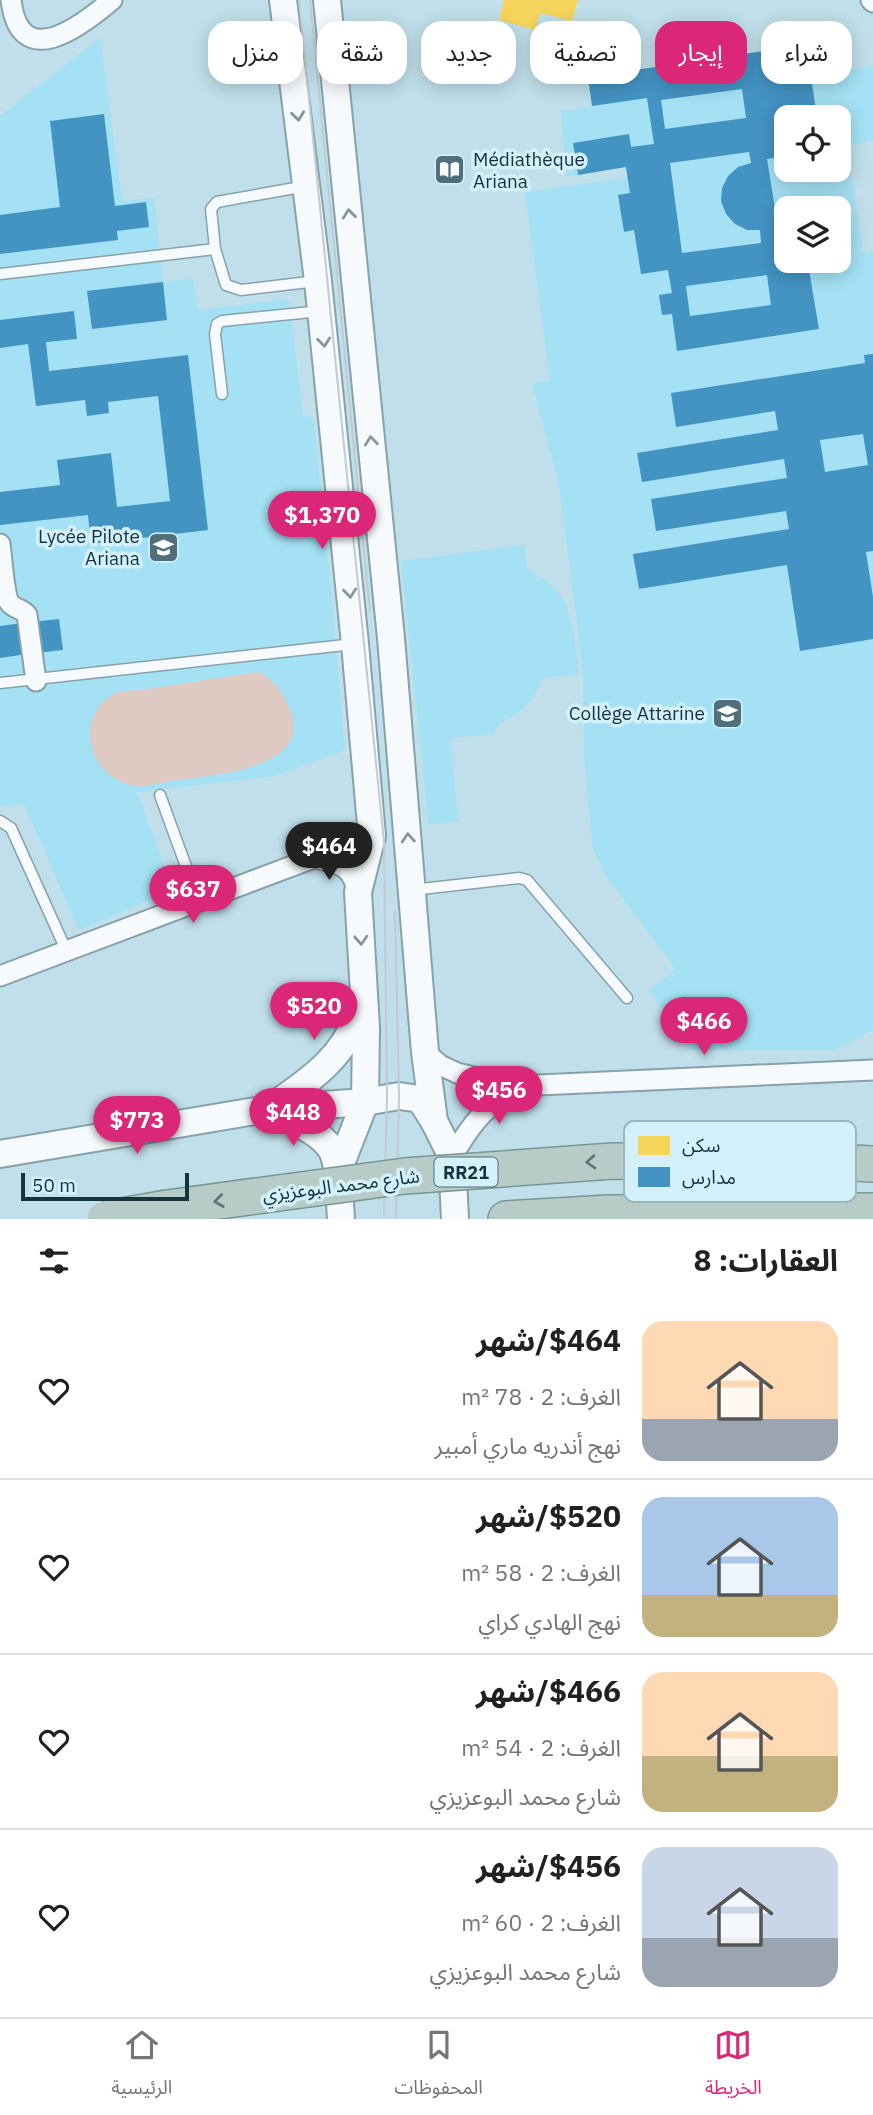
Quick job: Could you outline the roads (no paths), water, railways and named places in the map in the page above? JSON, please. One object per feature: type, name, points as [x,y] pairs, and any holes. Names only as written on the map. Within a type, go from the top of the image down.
[{"type":"highway","name":"شارع محمد البوعزيزي","points":[[105,1219],[405,1176],[624,1161]]},
{"type":"highway","points":[[506,1219],[609,1213],[873,1211]]},
{"type":"street","points":[[11,0],[17,22],[24,33],[33,39],[49,40],[65,35],[112,0]]},
{"type":"street","points":[[283,0],[318,281],[372,836],[358,892]]},
{"type":"street","points":[[327,0],[390,625],[425,1052],[434,1121]]},
{"type":"street","points":[[0,544],[8,601],[27,615],[36,681]]},
{"type":"street","points":[[0,976],[372,836]]},
{"type":"street","points":[[315,858],[340,865],[353,874],[358,892],[367,1069],[365,1102],[338,1171]]},
{"type":"street","points":[[267,1110],[312,1078],[330,1061],[348,1037],[358,1012],[363,975]]},
{"type":"street","points":[[425,1052],[440,1065],[457,1073],[538,1085],[873,1070]]},
{"type":"street","points":[[453,1157],[470,1125],[488,1109],[506,1096],[538,1085]]},
{"type":"street","points":[[0,1154],[267,1110],[365,1102],[399,1096],[420,1099],[453,1157],[455,1219]]},
{"type":"street","points":[[267,1110],[312,1132],[331,1149],[338,1171],[341,1219]]},
{"type":"lane","points":[[306,186],[217,202],[211,209],[215,249],[226,285],[241,290],[318,281]]},
{"type":"lane","points":[[0,274],[215,249]]},
{"type":"lane","points":[[222,394],[216,324],[222,321],[321,311]]},
{"type":"lane","points":[[0,683],[355,644]]},
{"type":"lane","points":[[160,795],[199,901]]},
{"type":"lane","points":[[0,821],[11,828],[66,952]]},
{"type":"lane","points":[[412,890],[519,878],[527,880],[627,998]]},
{"type":"tram line","points":[[299,0],[384,842],[387,1099],[384,1219]]},
{"type":"tram line","points":[[310,0],[370,611]]},
{"type":"tram line","points":[[395,911],[399,1096],[396,1219]]},
{"type":"place","name":"Médiathèque Ariana","points":[[450,170]]},
{"type":"place","name":"Lycée Pilote Ariana","points":[[163,547]]},
{"type":"place","name":"Collège Attarine","points":[[728,713]]}]
